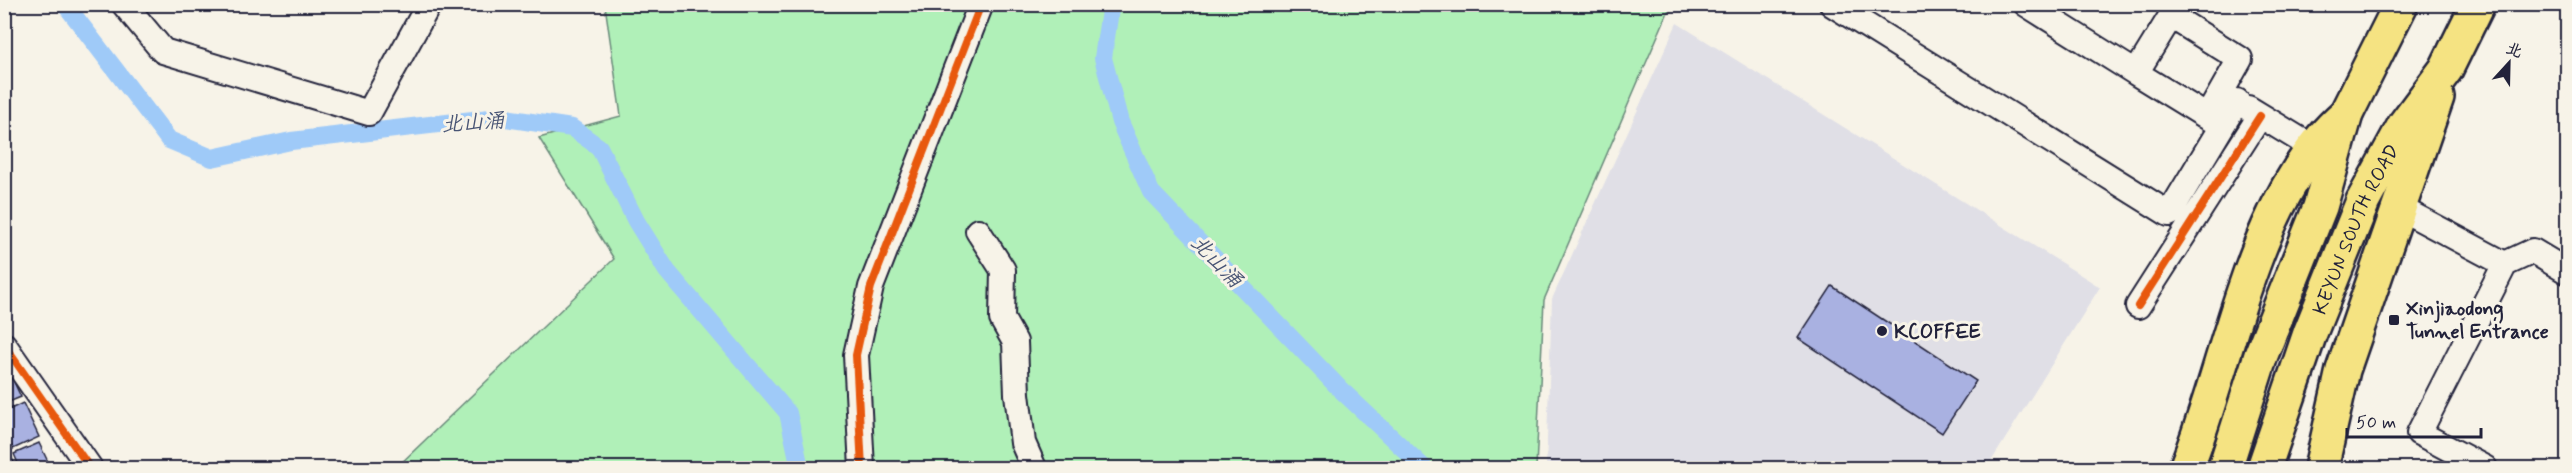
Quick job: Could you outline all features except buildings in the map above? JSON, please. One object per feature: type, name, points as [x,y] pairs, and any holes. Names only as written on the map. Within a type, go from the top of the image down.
[{"type":"highway","name":"KEYUN SOUTH ROAD","points":[[2225,468],[2261,355],[2328,184],[2346,114],[2401,4]]},
{"type":"highway","name":"KEYUN SOUTH ROAD","points":[[2264,468],[2310,333],[2362,201],[2405,124],[2446,69],[2478,4]]},
{"type":"highway","points":[[2322,467],[2343,370],[2446,69]]},
{"type":"highway","points":[[2187,467],[2228,340],[2264,243],[2295,173],[2312,147],[2346,114]]},
{"type":"street","points":[[124,4],[163,51],[369,113],[429,4]]},
{"type":"street","points":[[862,468],[856,355],[871,287],[981,4]]},
{"type":"street","points":[[1832,4],[2169,214],[2214,122],[2241,104]]},
{"type":"street","points":[[2026,4],[2214,122]]},
{"type":"street","points":[[2136,73],[2171,16],[2240,59],[2241,104],[2138,306]]},
{"type":"street","points":[[2241,104],[2312,147]]},
{"type":"street","points":[[2398,207],[2505,264]]},
{"type":"street","points":[[978,231],[1003,270],[1002,319],[1015,342],[1017,394],[1023,443],[1034,468]]},
{"type":"street","points":[[2485,468],[2419,433],[2505,264],[2533,251],[2568,272]]},
{"type":"street","points":[[4,345],[90,468]]},
{"type":"shaded area","points":[[1677,23],[2100,287],[1987,468],[1546,468],[1552,299]]},
{"type":"green space","points":[[605,5],[1671,5],[1544,300],[1536,468],[396,468],[614,259],[539,138],[621,116]]},
{"type":"waterway","name":"北山涌","points":[[65,4],[169,140],[212,158],[291,141],[499,117],[572,128],[599,147],[636,221],[667,271],[788,413],[800,468]]},
{"type":"waterway","name":"北山涌","points":[[1111,4],[1103,58],[1120,122],[1151,192],[1340,389],[1424,468]]},
{"type":"cycle path","points":[[862,468],[856,355],[871,287],[981,4]]},
{"type":"cycle path","points":[[2138,306],[2260,116]]},
{"type":"cycle path","points":[[4,345],[90,468]]},
{"type":"place","name":"Xinjiaodong Tunnel Entrance","points":[[2394,320]]},
{"type":"place","name":"KCOFFEE","points":[[1882,331]]}]
